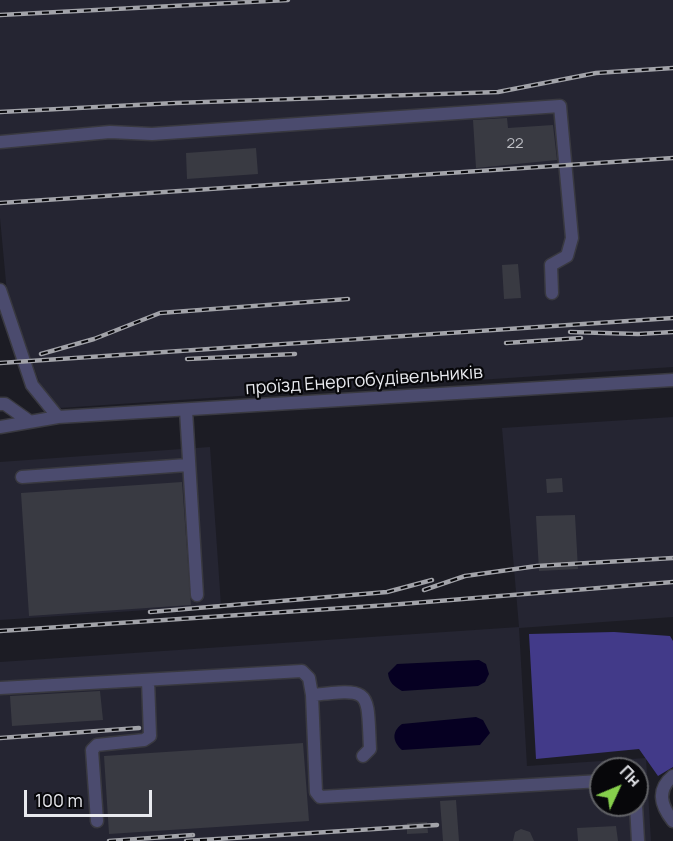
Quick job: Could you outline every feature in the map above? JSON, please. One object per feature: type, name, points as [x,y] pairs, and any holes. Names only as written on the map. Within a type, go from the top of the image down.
[{"type":"street","points":[[0,142],[111,132],[152,134],[560,106],[572,238],[567,256],[551,265],[552,293]]},
{"type":"street","points":[[0,290],[33,385],[58,417]]},
{"type":"street","name":"проїзд Енергобудівельників","points":[[0,427],[58,417],[673,380]]},
{"type":"street","points":[[0,404],[5,404],[29,421]]},
{"type":"street","points":[[186,410],[187,465],[197,595]]},
{"type":"street","points":[[22,477],[187,465]]},
{"type":"street","points":[[0,688],[302,671],[309,678],[312,694],[316,792],[320,797],[589,781]]},
{"type":"street","points":[[97,821],[92,750],[97,745],[144,740],[150,736],[148,680]]},
{"type":"street","points":[[312,694],[352,690],[362,695],[367,704],[370,748],[363,756]]},
{"type":"street","points":[[673,776],[662,792],[662,804],[673,820]]},
{"type":"street","points":[[637,817],[638,841]]},
{"type":"shaded area","points":[[0,0],[673,0],[673,367],[60,408],[43,392],[7,293],[0,218]]},
{"type":"shaded area","points":[[673,417],[673,617],[519,628],[527,766],[589,762],[589,817],[649,817],[649,808],[651,841],[0,841],[0,662],[519,627],[502,428]]},
{"type":"shaded area","points":[[210,447],[221,605],[0,620],[0,462]]},
{"type":"shaded area","points":[[614,632],[670,636],[673,641],[673,767],[658,776],[649,763],[649,757],[645,757],[639,749],[536,759],[529,634]]},
{"type":"shaded area","points":[[479,660],[486,664],[489,674],[485,682],[478,686],[402,691],[389,679],[388,673],[397,664]]},
{"type":"shaded area","points":[[476,717],[483,720],[490,733],[480,745],[402,750],[394,737],[396,730],[402,724]]},
{"type":"building","points":[[507,118],[508,128],[553,125],[557,160],[476,168],[473,120]]},
{"type":"building","points":[[256,148],[258,174],[187,179],[186,153]]},
{"type":"building","points":[[518,264],[521,298],[504,299],[502,265]]},
{"type":"building","points":[[562,478],[563,492],[547,493],[546,479]]},
{"type":"building","points":[[182,482],[191,605],[29,616],[21,493]]},
{"type":"building","points":[[575,515],[578,569],[539,571],[536,516]]},
{"type":"building","points":[[100,691],[103,720],[12,726],[10,696]]},
{"type":"building","points":[[303,743],[309,821],[109,834],[104,756]]},
{"type":"building","points":[[456,800],[459,841],[443,841],[440,801]]},
{"type":"building","points":[[427,822],[428,833],[407,834],[407,823]]},
{"type":"building","points":[[616,826],[618,841],[578,841],[577,828]]},
{"type":"building","points":[[521,829],[530,832],[534,841],[513,841],[515,832]]},
{"type":"railway","points":[[0,15],[288,0]]},
{"type":"railway","points":[[0,112],[175,103],[498,92],[596,73],[673,68]]},
{"type":"railway","points":[[0,203],[673,158]]},
{"type":"railway","points":[[41,354],[94,339],[160,313],[348,299]]},
{"type":"railway","points":[[0,363],[673,318]]},
{"type":"railway","points":[[570,332],[638,334],[673,332]]},
{"type":"railway","points":[[506,343],[581,338]]},
{"type":"railway","points":[[187,359],[295,354]]},
{"type":"railway","points":[[424,590],[465,576],[537,566],[673,558]]},
{"type":"railway","points":[[150,612],[387,592],[432,580]]},
{"type":"railway","points":[[0,631],[389,605],[673,582]]},
{"type":"railway","points":[[0,738],[139,728]]},
{"type":"railway","points":[[186,841],[437,825]]},
{"type":"railway","points":[[109,841],[193,835]]}]
